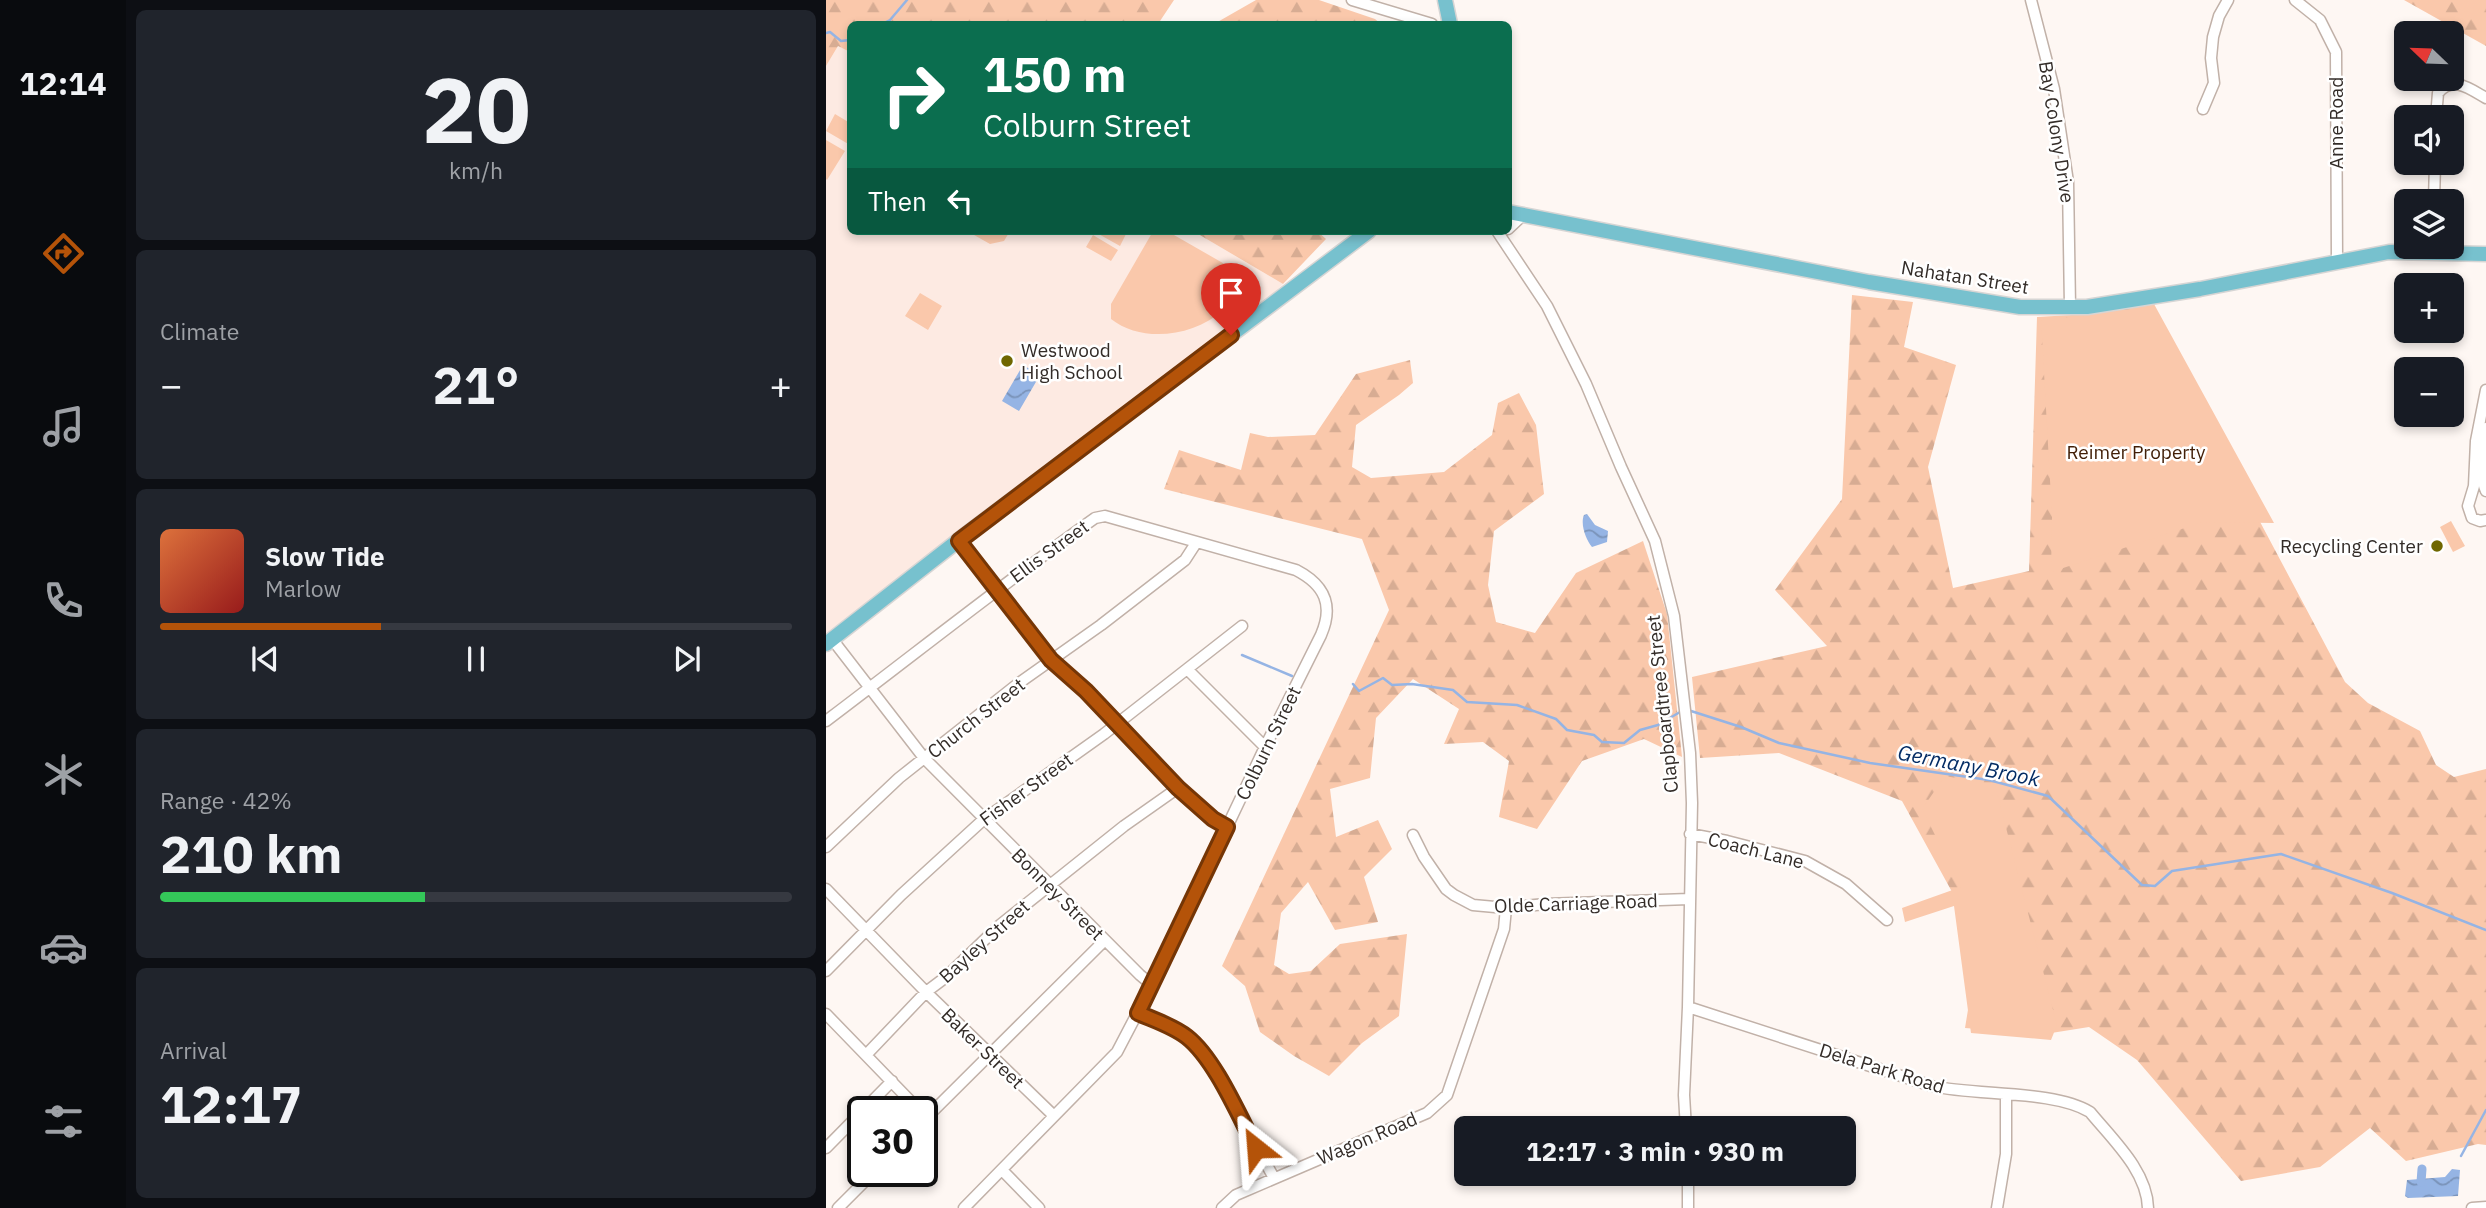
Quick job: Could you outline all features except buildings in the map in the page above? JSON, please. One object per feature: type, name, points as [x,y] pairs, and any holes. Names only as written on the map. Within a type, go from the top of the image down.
[{"type":"main road","points":[[1445,0],[1449,21]]},
{"type":"main road","name":"Nahatan Street","points":[[1516,213],[1969,300],[2020,307],[2070,307],[2200,289],[2394,252]]},
{"type":"main road","points":[[829,642],[1364,235]]},
{"type":"main road","name":"Nahatan Street","points":[[2464,252],[2486,254]]},
{"type":"street","points":[[1352,0],[1422,21]]},
{"type":"street","name":"Bay Colony Drive","points":[[2031,0],[2054,89],[2068,183],[2070,307]]},
{"type":"street","points":[[2203,109],[2214,83],[2211,58],[2213,37],[2219,16],[2228,0]]},
{"type":"street","name":"Anne Road","points":[[2295,0],[2320,20],[2336,52],[2337,261]]},
{"type":"street","points":[[2437,105],[2438,93],[2449,84],[2455,83],[2486,98]]},
{"type":"street","name":"Clapboardtree Street","points":[[1500,235],[1530,278],[1564,337],[1655,541],[1674,616],[1690,753],[1685,1116]]},
{"type":"street","name":"Nahatan Street","points":[[1505,243],[1507,235]]},
{"type":"street","points":[[2486,390],[2476,441],[2474,486],[2468,506],[2469,514],[2476,520],[2486,520]]},
{"type":"street","points":[[2486,428],[2483,485],[2486,491]]},
{"type":"street","name":"Ellis Street","points":[[826,721],[997,589],[1095,518],[1105,516],[1296,570],[1310,577]]},
{"type":"street","points":[[959,541],[1051,660],[1178,788],[1213,819],[1227,827]]},
{"type":"street","name":"Church Street","points":[[826,848],[899,778],[1185,560],[1196,543]]},
{"type":"street","name":"Colburn Street","points":[[964,1208],[1117,1052],[1152,985],[1326,623],[1326,599],[1310,577]]},
{"type":"street","name":"Fisher Street","points":[[826,971],[901,895],[983,820],[1115,724],[1242,626]]},
{"type":"street","name":"Bonney Street","points":[[829,642],[924,758],[983,820],[1152,985]]},
{"type":"street","points":[[1187,669],[1265,747]]},
{"type":"street","name":"Bayley Street","points":[[866,1055],[926,992],[1000,925],[1124,826],[1178,788]]},
{"type":"street","name":"Coach Lane","points":[[1690,834],[1805,861],[1846,884],[1887,920]]},
{"type":"street","name":"Olde Carriage Road","points":[[1413,835],[1423,857],[1446,889],[1473,905],[1506,908],[1689,899]]},
{"type":"street","name":"Baker Street","points":[[826,889],[926,992],[1053,1115]]},
{"type":"street","name":"Wagon Road","points":[[1222,1208],[1236,1195],[1427,1113],[1447,1094],[1504,929],[1506,908]]},
{"type":"street","points":[[938,1103],[991,1055],[1105,940]]},
{"type":"street","name":"Dela Park Road","points":[[1688,1007],[1933,1086],[2036,1097],[2070,1103],[2091,1112],[2145,1183],[2148,1208]]},
{"type":"street","points":[[1138,1013],[1186,1036],[1198,1048],[1219,1079],[1274,1178]]},
{"type":"street","points":[[826,1014],[905,1096]]},
{"type":"street","points":[[826,1148],[892,1081]]},
{"type":"street","points":[[1997,1208],[2006,1154],[2006,1095]]},
{"type":"street","points":[[1002,1170],[1039,1208]]},
{"type":"street","points":[[1688,1186],[1688,1208]]},
{"type":"street","points":[[838,1208],[859,1187]]},
{"type":"street","points":[[2472,1208],[2486,1207]]},
{"type":"shaded area","name":"Westwood High School","points":[[838,46],[847,50],[847,235],[1200,235],[1283,284],[1264,303],[826,633],[826,66]]},
{"type":"green space","points":[[826,0],[1174,0],[1160,21],[847,21],[847,50],[838,46],[826,66]]},
{"type":"green space","points":[[1256,0],[1319,0],[1377,21],[1219,21]]},
{"type":"green space","points":[[2404,0],[2486,0],[2486,46],[2464,34],[2464,21],[2441,21]]},
{"type":"green space","points":[[835,114],[847,121],[847,143],[826,131]]},
{"type":"green space","points":[[826,140],[845,151],[827,180],[826,179]]},
{"type":"green space","points":[[974,235],[1008,235],[1004,241],[990,244]]},
{"type":"green space","points":[[1093,235],[1118,250],[1111,261],[1086,247]]},
{"type":"green space","points":[[1100,235],[1126,235],[1120,246]]},
{"type":"green space","points":[[1151,235],[1174,235],[1242,274],[1244,281],[1225,308],[1210,320],[1197,327],[1167,334],[1137,332],[1123,327],[1111,319],[1111,304]]},
{"type":"green space","points":[[1200,235],[1322,235],[1326,239],[1283,284]]},
{"type":"green space","points":[[920,293],[942,306],[928,330],[905,316]]},
{"type":"green space","points":[[1852,295],[1913,302],[1904,347],[1956,365],[1928,467],[1953,588],[2029,571],[2037,317],[2089,314],[2145,305],[2345,682],[2368,703],[2420,731],[2436,765],[2454,777],[2486,769],[2486,1145],[2478,1144],[2406,1161],[2370,1128],[2320,1167],[2241,1181],[2137,1060],[2089,1027],[2045,1034],[1965,1028],[1976,961],[1951,890],[1902,801],[1779,753],[1700,758],[1692,677],[1827,646],[1775,590],[1842,499]]},
{"type":"green space","name":"Reimer Property","points":[[2154,304],[2274,523],[2203,522],[2051,572],[2052,516],[2041,319],[2102,315]]},
{"type":"green space","points":[[1410,360],[1413,383],[1356,425],[1352,467],[1371,478],[1444,472],[1492,435],[1498,403],[1519,393],[1536,425],[1544,494],[1494,531],[1488,585],[1496,622],[1535,633],[1576,573],[1643,541],[1667,614],[1682,757],[1644,739],[1582,761],[1537,829],[1499,817],[1509,761],[1483,742],[1444,744],[1459,709],[1413,679],[1376,718],[1370,778],[1330,789],[1336,837],[1378,820],[1392,849],[1364,877],[1378,922],[1335,930],[1308,882],[1281,913],[1274,965],[1289,974],[1311,971],[1340,944],[1407,934],[1399,1016],[1362,1043],[1329,1076],[1260,1032],[1245,986],[1222,966],[1389,610],[1362,539],[1164,489],[1179,450],[1241,470],[1250,433],[1268,437],[1315,435],[1356,374]]},
{"type":"green space","points":[[2451,521],[2465,546],[2453,552],[2440,527]]},
{"type":"green space","points":[[1945,776],[1995,785],[2057,1025],[2051,1040],[1971,1033],[1954,906],[1905,922],[1902,908],[1961,887],[1922,809]]},
{"type":"water","points":[[1023,365],[1040,375],[1019,411],[1002,401]]},
{"type":"water","points":[[1587,514],[1595,525],[1608,531],[1607,542],[1592,547],[1584,532],[1584,515]]},
{"type":"water","points":[[2452,1169],[2460,1170],[2458,1196],[2405,1196],[2407,1180],[2445,1177]]},
{"type":"waterway","points":[[888,21],[907,0]]},
{"type":"waterway","points":[[826,33],[830,32],[841,41],[847,40]]},
{"type":"waterway","name":"Germany Brook","points":[[1242,655],[1292,676]]},
{"type":"waterway","name":"Germany Brook","points":[[1353,684],[1359,691],[1383,678],[1392,685],[1412,684],[1453,690],[1467,702],[1517,705],[1556,719],[1567,730],[1594,735],[1602,742],[1624,743],[1640,730],[1658,725],[1680,712]]},
{"type":"waterway","name":"Germany Brook","points":[[1691,711],[1779,743],[1870,763],[1989,780],[2048,796],[2142,885],[2155,886],[2172,871],[2281,854],[2486,930]]},
{"type":"waterway","points":[[2461,1156],[2486,1110]]},
{"type":"waterway","points":[[2421,1182],[2422,1169]]},
{"type":"place","name":"Westwood High School","points":[[1007,361]]},
{"type":"place","name":"Recycling Center","points":[[2437,546]]},
{"type":"route","points":[[1231,335],[959,541],[1051,660],[1086,691],[1178,788],[1213,819],[1227,827],[1138,1013],[1186,1036],[1198,1048],[1219,1079],[1256,1148]]}]
